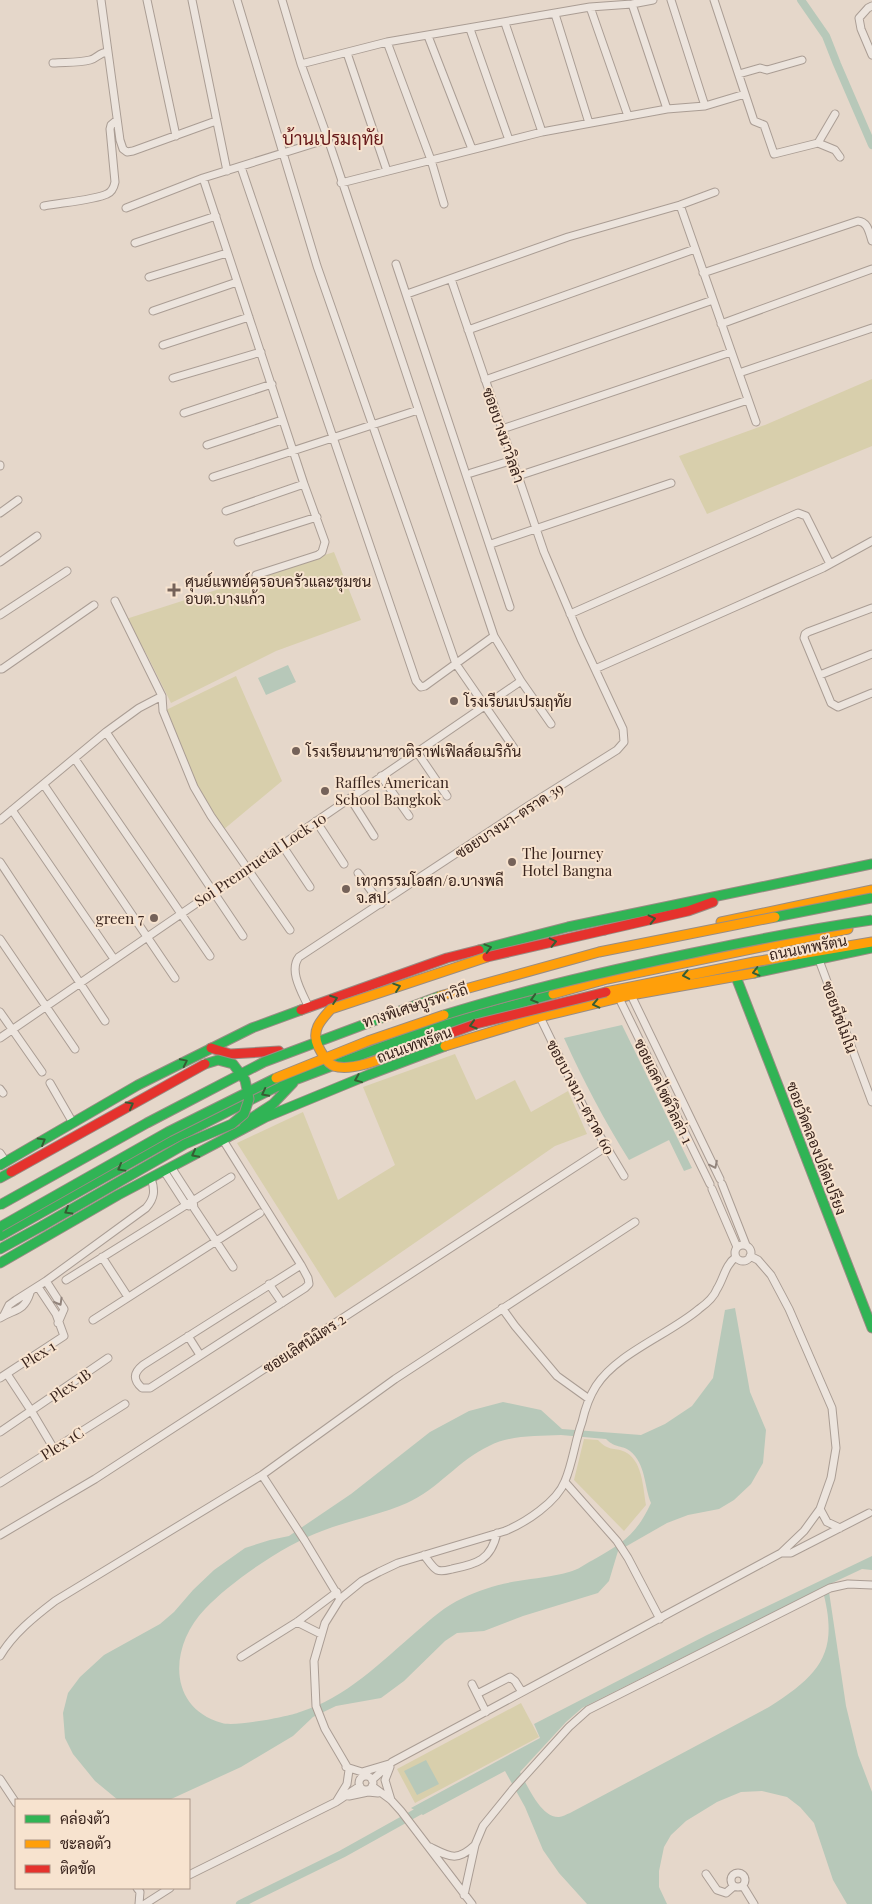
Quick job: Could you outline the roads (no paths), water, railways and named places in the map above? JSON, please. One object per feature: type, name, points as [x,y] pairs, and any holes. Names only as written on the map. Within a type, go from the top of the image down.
[{"type":"main road","points":[[3,1164],[138,1086],[252,1028],[456,956],[568,927],[872,864]]},
{"type":"main road","points":[[0,1200],[145,1119],[262,1058],[424,995],[578,953],[872,890]]},
{"type":"main road","points":[[740,892],[688,911],[475,960],[331,1009],[318,1023],[316,1041],[324,1058],[337,1067],[359,1065],[476,1024],[606,992],[754,962],[872,942]]},
{"type":"main road","name":"ทางพิเศษบูรพาวิถี","points":[[0,1205],[147,1123],[264,1062],[426,1000],[599,952],[872,898]]},
{"type":"main road","name":"ทางพิเศษบูรพาวิถี","points":[[0,1219],[153,1132],[269,1073],[430,1011],[602,965],[782,927],[872,913]]},
{"type":"main road","points":[[0,1227],[156,1139],[272,1080],[350,1048],[432,1018],[604,972],[783,934],[872,920]]},
{"type":"main road","name":"ถนนเทพรัตน","points":[[0,1236],[160,1146],[276,1087],[435,1027],[607,979],[872,924]]},
{"type":"main road","name":"ถนนเทพรัตน","points":[[0,1263],[167,1169],[266,1117],[368,1075],[468,1038],[540,1017],[631,995],[736,977],[872,948]]},
{"type":"main road","name":"ซอยวัดคลองปลัดเปรียง","points":[[736,977],[872,1328]]},
{"type":"main road","points":[[211,1048],[230,1054],[279,1051]]},
{"type":"main road","points":[[0,1178],[202,1065],[218,1060],[233,1064],[245,1080],[250,1099],[244,1114],[232,1124],[185,1144],[0,1249]]},
{"type":"main road","points":[[243,1129],[247,1121],[273,1104],[296,1080]]},
{"type":"street","points":[[101,0],[117,120],[123,149],[127,152],[216,121]]},
{"type":"street","points":[[147,0],[176,136]]},
{"type":"street","points":[[192,0],[227,171]]},
{"type":"street","points":[[237,0],[317,266],[456,664],[514,748]]},
{"type":"street","points":[[282,0],[301,64],[328,139],[341,183],[494,636],[521,681],[551,724]]},
{"type":"street","points":[[301,64],[387,42],[590,7],[632,4],[653,0]]},
{"type":"street","points":[[671,0],[706,106]]},
{"type":"street","points":[[714,0],[754,121],[764,125],[774,154],[818,143],[834,150],[840,157]]},
{"type":"street","points":[[632,4],[667,109]]},
{"type":"street","points":[[590,7],[628,116]]},
{"type":"street","points":[[870,7],[859,18],[861,29],[872,55]]},
{"type":"street","points":[[555,14],[589,123]]},
{"type":"street","points":[[505,23],[542,132]]},
{"type":"street","points":[[470,29],[509,140]]},
{"type":"street","points":[[428,36],[472,149]]},
{"type":"street","points":[[387,42],[431,160],[444,204]]},
{"type":"street","points":[[53,63],[94,59],[101,53],[108,52]]},
{"type":"street","points":[[347,52],[388,171]]},
{"type":"street","points":[[739,74],[760,68],[767,70],[802,60]]},
{"type":"street","points":[[341,183],[542,132],[667,109],[706,106],[746,94]]},
{"type":"street","points":[[818,143],[835,114]]},
{"type":"street","points":[[44,206],[102,196],[113,189],[115,182],[110,129],[111,125],[117,120]]},
{"type":"street","points":[[126,208],[203,178],[328,139]]},
{"type":"street","points":[[241,167],[416,681],[421,687],[425,686],[494,636]]},
{"type":"street","points":[[203,178],[262,352],[282,420],[325,542],[322,552],[256,575]]},
{"type":"street","points":[[407,294],[568,238],[680,205],[715,192]]},
{"type":"street","points":[[680,205],[756,422]]},
{"type":"street","points":[[136,243],[216,216]]},
{"type":"street","points":[[703,273],[858,221],[867,225],[872,241]]},
{"type":"street","points":[[468,330],[695,249]]},
{"type":"street","points":[[149,277],[227,253]]},
{"type":"street","points":[[396,264],[510,607]]},
{"type":"street","points":[[722,324],[872,270]]},
{"type":"street","name":"ซอยบางนาวิลล่า","points":[[451,279],[536,529],[560,590]]},
{"type":"street","points":[[154,311],[237,282]]},
{"type":"street","points":[[485,380],[713,300]]},
{"type":"street","points":[[163,345],[249,317]]},
{"type":"street","points":[[739,373],[872,328]]},
{"type":"street","points":[[173,378],[262,352]]},
{"type":"street","points":[[502,429],[731,352]]},
{"type":"street","points":[[184,413],[272,384]]},
{"type":"street","points":[[518,476],[748,400]]},
{"type":"street","points":[[213,477],[418,410]]},
{"type":"street","points":[[207,444],[282,420]]},
{"type":"street","points":[[471,473],[513,460]]},
{"type":"street","points":[[490,544],[671,483]]},
{"type":"street","points":[[226,511],[304,484]]},
{"type":"street","points":[[0,513],[18,500]]},
{"type":"street","points":[[570,614],[798,513],[806,516],[830,564]]},
{"type":"street","points":[[238,542],[317,517]]},
{"type":"street","points":[[0,562],[37,536]]},
{"type":"street","points":[[595,670],[830,564],[872,541]]},
{"type":"street","points":[[0,615],[67,571]]},
{"type":"street","name":"ซอยบางนา-ตราด 39","points":[[309,1008],[294,970],[295,963],[299,957],[621,747],[624,738],[623,729],[560,590]]},
{"type":"street","points":[[115,601],[162,696],[163,711],[194,787],[211,816],[290,930]]},
{"type":"street","points":[[0,669],[94,605]]},
{"type":"street","points":[[872,608],[805,634],[804,638],[834,706],[838,707],[872,693]]},
{"type":"street","points":[[820,675],[872,654]]},
{"type":"street","name":"Soi Premruetal Lock 10","points":[[0,1038],[521,681]]},
{"type":"street","points":[[0,820],[106,732],[140,708],[162,696]]},
{"type":"street","points":[[106,732],[243,936]]},
{"type":"street","points":[[417,752],[447,796]]},
{"type":"street","points":[[75,759],[210,956]]},
{"type":"street","points":[[381,776],[410,816]]},
{"type":"street","points":[[44,785],[175,978]]},
{"type":"street","points":[[350,798],[374,836]]},
{"type":"street","points":[[12,810],[114,960]]},
{"type":"street","points":[[316,822],[344,864]]},
{"type":"street","points":[[282,845],[310,887]]},
{"type":"street","points":[[0,862],[105,1021]]},
{"type":"street","points":[[358,873],[381,904]]},
{"type":"street","points":[[0,939],[75,1049]]},
{"type":"street","name":"ซอยนีชโมโน","points":[[819,960],[872,1102]]},
{"type":"street","name":"ซอยเลคไซด์วิลล่า 1","points":[[631,995],[721,1181],[746,1245],[751,1252],[750,1256]]},
{"type":"street","name":"ซอยเลคไซด์วิลล่า 1","points":[[619,998],[711,1186],[737,1247],[735,1250],[736,1257]]},
{"type":"street","points":[[0,1012],[42,1072]]},
{"type":"street","name":"ซอยบางนา-ตราด 60","points":[[540,1017],[571,1082],[624,1176]]},
{"type":"street","points":[[50,1083],[73,1123]]},
{"type":"street","points":[[222,1140],[301,1265],[309,1284],[150,1388],[142,1388],[137,1383],[134,1377],[136,1371],[301,1265]]},
{"type":"street","name":"ซอยเลิศนิมิตร 2","points":[[0,1535],[95,1478],[606,1147]]},
{"type":"street","points":[[0,1152],[3,1164]]},
{"type":"street","points":[[167,1169],[233,1267]]},
{"type":"street","points":[[66,1280],[191,1204],[231,1177]]},
{"type":"street","points":[[2,1316],[9,1305],[30,1293],[146,1208],[152,1201],[154,1194],[151,1178]]},
{"type":"street","points":[[715,1196],[725,1193]]},
{"type":"street","points":[[93,1320],[260,1213]]},
{"type":"street","points":[[0,1656],[7,1645],[35,1616],[55,1601],[262,1475],[395,1379],[635,1222]]},
{"type":"street","points":[[737,1247],[746,1245]]},
{"type":"street","points":[[241,1657],[379,1572],[398,1563],[497,1533],[518,1525],[532,1516],[547,1504],[565,1482],[580,1426],[596,1385],[618,1364],[699,1310],[717,1291],[727,1265],[736,1257],[746,1260],[750,1256],[758,1260],[771,1275],[789,1309],[832,1408],[836,1448],[831,1478],[820,1509],[804,1531],[781,1553],[391,1763],[362,1772],[347,1769]]},
{"type":"street","points":[[102,1257],[128,1297]]},
{"type":"street","points":[[46,1281],[64,1309],[58,1324]]},
{"type":"street","points":[[270,1284],[282,1303]]},
{"type":"street","points":[[38,1287],[56,1314],[58,1324]]},
{"type":"street","points":[[2,1316],[14,1312],[27,1303],[30,1293]]},
{"type":"street","points":[[16,1300],[22,1307]]},
{"type":"street","points":[[502,1308],[557,1376],[589,1399]]},
{"type":"street","name":"Plex 1","points":[[3,1376],[62,1338],[64,1333],[58,1324]]},
{"type":"street","points":[[188,1336],[200,1355]]},
{"type":"street","name":"Plex 1B","points":[[0,1432],[32,1412],[108,1358]]},
{"type":"street","points":[[3,1376],[32,1412],[54,1449]]},
{"type":"street","name":"Plex 1C","points":[[0,1483],[125,1404]]},
{"type":"street","points":[[262,1475],[339,1596]]},
{"type":"street","points":[[565,1482],[616,1541],[628,1558],[660,1619]]},
{"type":"street","points":[[820,1509],[827,1522],[840,1528]]},
{"type":"street","points":[[781,1553],[790,1553],[869,1513]]},
{"type":"street","points":[[424,1555],[435,1568],[442,1571],[472,1565],[482,1560],[490,1551],[495,1544],[497,1533]]},
{"type":"street","points":[[464,1895],[474,1846],[483,1826],[513,1788],[569,1727],[588,1710],[830,1588],[848,1584],[872,1585]]},
{"type":"street","points":[[339,1596],[325,1623],[314,1661],[315,1702],[324,1729],[347,1769],[364,1790],[391,1763]]},
{"type":"street","points":[[297,1622],[321,1634]]},
{"type":"street","points":[[477,1694],[510,1677],[522,1692]]},
{"type":"street","points":[[472,1684],[486,1712]]},
{"type":"street","points":[[389,1799],[385,1780],[391,1763]]},
{"type":"street","points":[[336,1802],[347,1784],[347,1769]]},
{"type":"street","points":[[190,1875],[336,1802],[359,1784],[361,1778],[367,1776],[401,1811],[472,1904]]},
{"type":"street","points":[[0,1779],[15,1802]]},
{"type":"street","points":[[344,1797],[373,1792],[389,1799]]},
{"type":"street","points":[[428,1846],[448,1856],[457,1857],[466,1853],[474,1846]]},
{"type":"street","points":[[734,1886],[731,1878],[738,1872],[745,1877],[743,1886],[754,1904]]},
{"type":"street","points":[[706,1874],[721,1892],[726,1893],[734,1886]]},
{"type":"street","points":[[734,1886],[743,1886]]},
{"type":"street","points":[[138,1889],[140,1892],[139,1904]]},
{"type":"street","points":[[145,1904],[168,1889]]},
{"type":"waterway","points":[[801,0],[826,36],[872,145]]},
{"type":"waterway","points":[[240,1904],[342,1854],[421,1810]]},
{"type":"place","name":"ศุนย์แพทย์ครอบครัวและชุมชน อบต.บางแก้ว","points":[[174,590]]},
{"type":"place","name":"โรงเรียนเปรมฤทัย","points":[[454,701]]},
{"type":"place","name":"โรงเรียนนานาชาติราฟเฟิลส์อเมริกัน","points":[[296,751]]},
{"type":"place","name":"Raffles American School Bangkok","points":[[325,791]]},
{"type":"place","name":"The Journey Hotel Bangna","points":[[512,862]]},
{"type":"place","name":"เทวกรรมโอสก/อ.บางพลี จ.สป.","points":[[346,889]]},
{"type":"place","name":"green 7","points":[[154,918]]},
{"type":"district","name":"บ้านเปรมฤทัย","points":[[333,138]]}]
